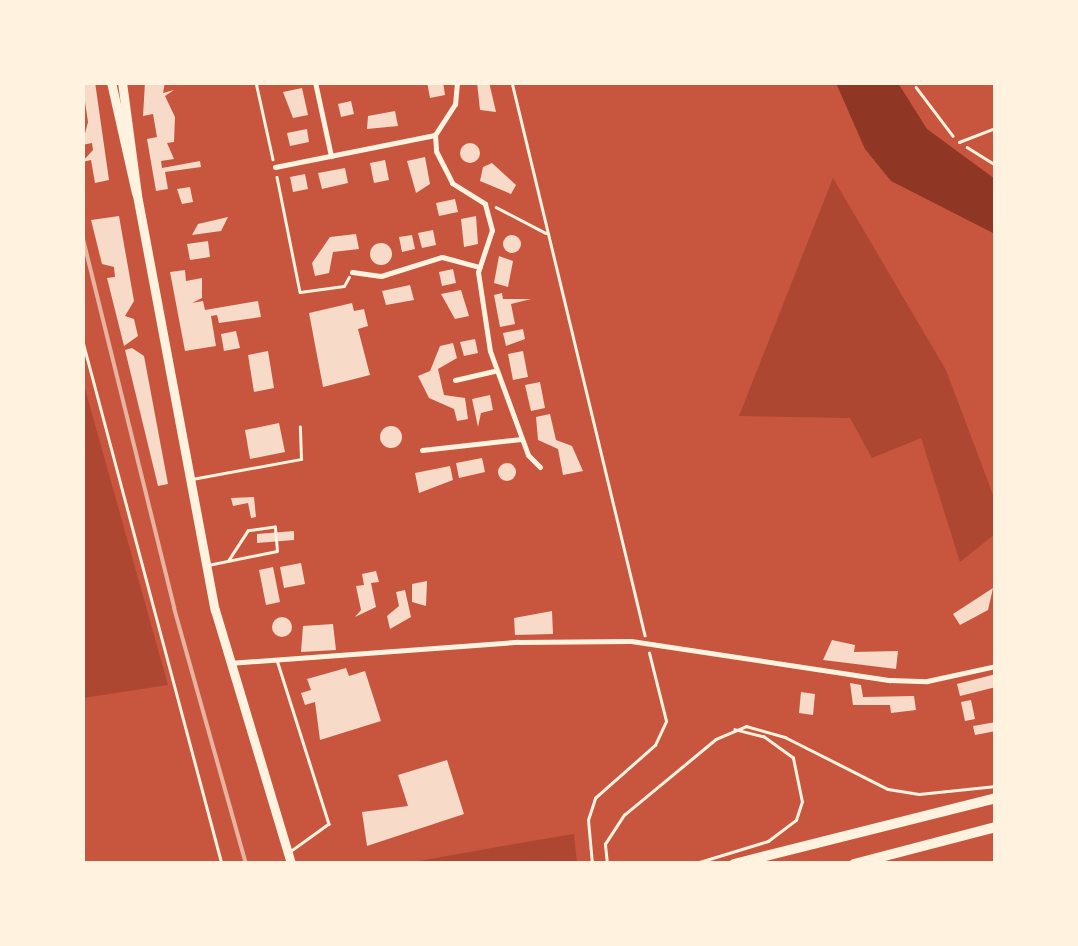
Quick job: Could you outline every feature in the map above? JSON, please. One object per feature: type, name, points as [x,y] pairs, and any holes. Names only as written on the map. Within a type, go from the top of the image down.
[{"type":"highway","points":[[734,864],[996,798]]},
{"type":"highway","points":[[854,864],[996,826]]},
{"type":"main road","points":[[111,82],[137,196],[206,566],[228,659],[289,858]]},
{"type":"main road","points":[[122,82],[137,196]]},
{"type":"street","points":[[315,82],[331,156]]},
{"type":"street","points":[[457,82],[455,104],[436,135],[441,169],[486,204],[492,230],[480,267],[494,371],[516,411],[520,439],[540,467]]},
{"type":"street","points":[[275,167],[436,135]]},
{"type":"street","points":[[352,272],[381,276],[442,256],[480,267]]},
{"type":"street","points":[[455,380],[494,371]]},
{"type":"street","points":[[422,450],[520,439]]},
{"type":"street","points":[[228,659],[518,642],[647,642],[890,680],[926,681],[996,666]]},
{"type":"lane","points":[[958,142],[996,128]]},
{"type":"lane","points":[[190,480],[302,458],[300,427]]},
{"type":"lane","points":[[206,566],[277,551],[275,527],[248,531],[229,560]]},
{"type":"lane","points":[[277,658],[329,824],[289,858]]},
{"type":"lane","points":[[607,864],[605,844],[624,815],[734,729],[763,728],[888,789],[919,794],[996,786]]},
{"type":"lane","points":[[693,864],[768,841],[796,820],[802,802],[793,758],[764,737],[734,729]]},
{"type":"path","points":[[256,82],[300,292],[344,286],[352,272]]},
{"type":"path","points":[[512,82],[666,721],[656,745],[595,798],[588,820],[592,864]]},
{"type":"path","points":[[914,83],[958,142],[996,165]]},
{"type":"path","points":[[486,204],[537,224],[550,236]]},
{"type":"path","points":[[82,338],[222,864]]},
{"type":"shaded area","points":[[836,83],[898,83],[927,129],[995,179],[995,234],[891,181],[865,149]]},
{"type":"shaded area","points":[[833,178],[946,370],[995,500],[995,534],[960,562],[921,438],[872,458],[850,418],[739,416]]},
{"type":"shaded area","points":[[82,378],[168,685],[83,698],[82,698]]},
{"type":"shaded area","points":[[574,834],[577,863],[408,863],[526,842]]},
{"type":"building","points":[[82,82],[95,82],[109,180],[95,183],[91,160],[82,162],[93,150],[92,143],[82,145],[88,122]]},
{"type":"building","points":[[145,82],[165,82],[163,93],[174,90],[165,96],[175,117],[174,142],[167,143],[174,159],[161,161],[162,168],[200,161],[201,167],[165,172],[168,189],[156,191],[147,139],[157,137],[153,114],[143,116]]},
{"type":"building","points":[[427,82],[443,82],[445,95],[430,98]]},
{"type":"building","points":[[477,82],[489,82],[496,112],[480,110]]},
{"type":"building","points":[[302,88],[308,115],[293,118],[283,92]]},
{"type":"building","points":[[351,101],[354,114],[341,117],[338,104]]},
{"type":"building","points":[[395,111],[398,126],[367,129],[368,116]]},
{"type":"building","points":[[307,129],[309,142],[290,146],[287,133]]},
{"type":"building","points":[[466,143],[474,143],[480,153],[474,163],[466,163],[460,157],[460,149]]},
{"type":"building","points":[[425,157],[430,184],[416,193],[407,161]]},
{"type":"building","points":[[385,160],[389,180],[374,183],[370,163]]},
{"type":"building","points":[[492,163],[516,185],[511,194],[480,181],[483,167]]},
{"type":"building","points":[[345,168],[348,183],[322,189],[318,173]]},
{"type":"building","points":[[305,174],[308,189],[293,192],[290,177]]},
{"type":"building","points":[[190,187],[193,202],[182,204],[177,189]]},
{"type":"building","points":[[455,199],[458,212],[439,216],[436,203]]},
{"type":"building","points":[[119,216],[134,301],[125,316],[134,319],[138,336],[124,346],[107,278],[115,277],[114,267],[102,264],[91,220]]},
{"type":"building","points":[[476,216],[478,244],[464,247],[461,219]]},
{"type":"building","points":[[228,217],[221,231],[192,235],[198,224]]},
{"type":"building","points":[[433,230],[436,245],[422,248],[418,233]]},
{"type":"building","points":[[356,234],[359,249],[333,252],[329,273],[315,276],[312,263],[330,237]]},
{"type":"building","points":[[412,235],[415,249],[402,252],[399,237]]},
{"type":"building","points":[[512,235],[519,237],[519,251],[512,253],[505,251],[503,244],[505,237]]},
{"type":"building","points":[[208,241],[210,257],[190,260],[187,244]]},
{"type":"building","points":[[377,243],[385,243],[392,254],[385,265],[377,265],[370,258],[370,250]]},
{"type":"building","points":[[499,256],[513,261],[508,287],[494,283]]},
{"type":"building","points":[[453,269],[456,283],[442,286],[439,272]]},
{"type":"building","points":[[185,270],[186,281],[202,278],[202,298],[192,303],[203,301],[205,310],[258,301],[261,317],[219,323],[217,315],[211,316],[216,346],[185,351],[170,272]]},
{"type":"building","points":[[410,285],[414,300],[386,305],[382,291]]},
{"type":"building","points":[[461,290],[469,316],[455,319],[441,294]]},
{"type":"building","points":[[502,293],[503,299],[531,299],[511,304],[515,324],[500,327],[494,295]]},
{"type":"building","points":[[352,303],[354,311],[364,309],[368,326],[358,329],[370,375],[323,387],[309,313]]},
{"type":"building","points":[[523,329],[525,339],[506,346],[503,333]]},
{"type":"building","points":[[236,331],[240,348],[224,351],[221,334]]},
{"type":"building","points":[[475,339],[478,353],[464,356],[460,342]]},
{"type":"building","points":[[453,343],[457,358],[438,369],[444,395],[465,398],[468,419],[457,421],[454,409],[429,398],[418,376],[430,371],[440,346]]},
{"type":"building","points":[[132,348],[144,356],[168,484],[158,486],[125,350]]},
{"type":"building","points":[[268,351],[274,388],[254,392],[248,355]]},
{"type":"building","points":[[523,351],[528,377],[513,380],[508,354]]},
{"type":"building","points":[[540,382],[545,408],[531,411],[525,385]]},
{"type":"building","points":[[490,395],[493,410],[481,413],[478,427],[472,399]]},
{"type":"building","points":[[550,414],[556,440],[572,446],[583,471],[563,475],[558,449],[538,440],[536,417]]},
{"type":"building","points":[[279,423],[285,452],[250,459],[245,430]]},
{"type":"building","points":[[391,426],[399,429],[399,445],[391,448],[383,445],[380,437],[383,429]]},
{"type":"building","points":[[482,458],[485,472],[459,478],[456,463]]},
{"type":"building","points":[[507,463],[516,472],[507,481],[498,472]]},
{"type":"building","points":[[450,466],[453,480],[419,493],[415,473]]},
{"type":"building","points":[[254,497],[256,517],[251,518],[248,503],[233,506],[231,498]]},
{"type":"building","points":[[294,531],[294,540],[257,543],[257,534]]},
{"type":"building","points":[[301,563],[305,584],[284,588],[280,567]]},
{"type":"building","points":[[273,567],[280,602],[266,605],[259,570]]},
{"type":"building","points":[[376,571],[379,582],[371,583],[376,607],[355,617],[361,610],[356,586],[364,585],[362,574]]},
{"type":"building","points":[[427,581],[426,606],[412,602],[412,584]]},
{"type":"building","points":[[993,588],[988,610],[960,625],[953,614]]},
{"type":"building","points":[[405,590],[411,617],[390,629],[387,616],[399,606],[396,592]]},
{"type":"building","points":[[552,611],[553,634],[515,635],[514,618]]},
{"type":"building","points":[[282,617],[292,627],[282,637],[272,627]]},
{"type":"building","points":[[333,624],[336,650],[301,652],[303,626]]},
{"type":"building","points":[[832,640],[855,645],[854,652],[898,651],[896,669],[823,660]]},
{"type":"building","points":[[346,668],[349,676],[365,671],[381,721],[320,740],[315,702],[305,705],[301,693],[311,690],[307,679]]},
{"type":"building","points":[[996,674],[996,687],[960,696],[957,684]]},
{"type":"building","points":[[850,683],[861,685],[863,697],[914,696],[916,710],[891,713],[890,705],[853,705]]},
{"type":"building","points":[[801,692],[815,694],[813,715],[799,713]]},
{"type":"building","points":[[971,700],[975,719],[965,721],[961,702]]},
{"type":"building","points":[[996,722],[996,731],[975,735],[973,726]]},
{"type":"building","points":[[447,760],[464,814],[367,846],[362,812],[408,806],[398,775]]},
{"type":"railway","points":[[82,235],[174,608],[246,864]]}]
